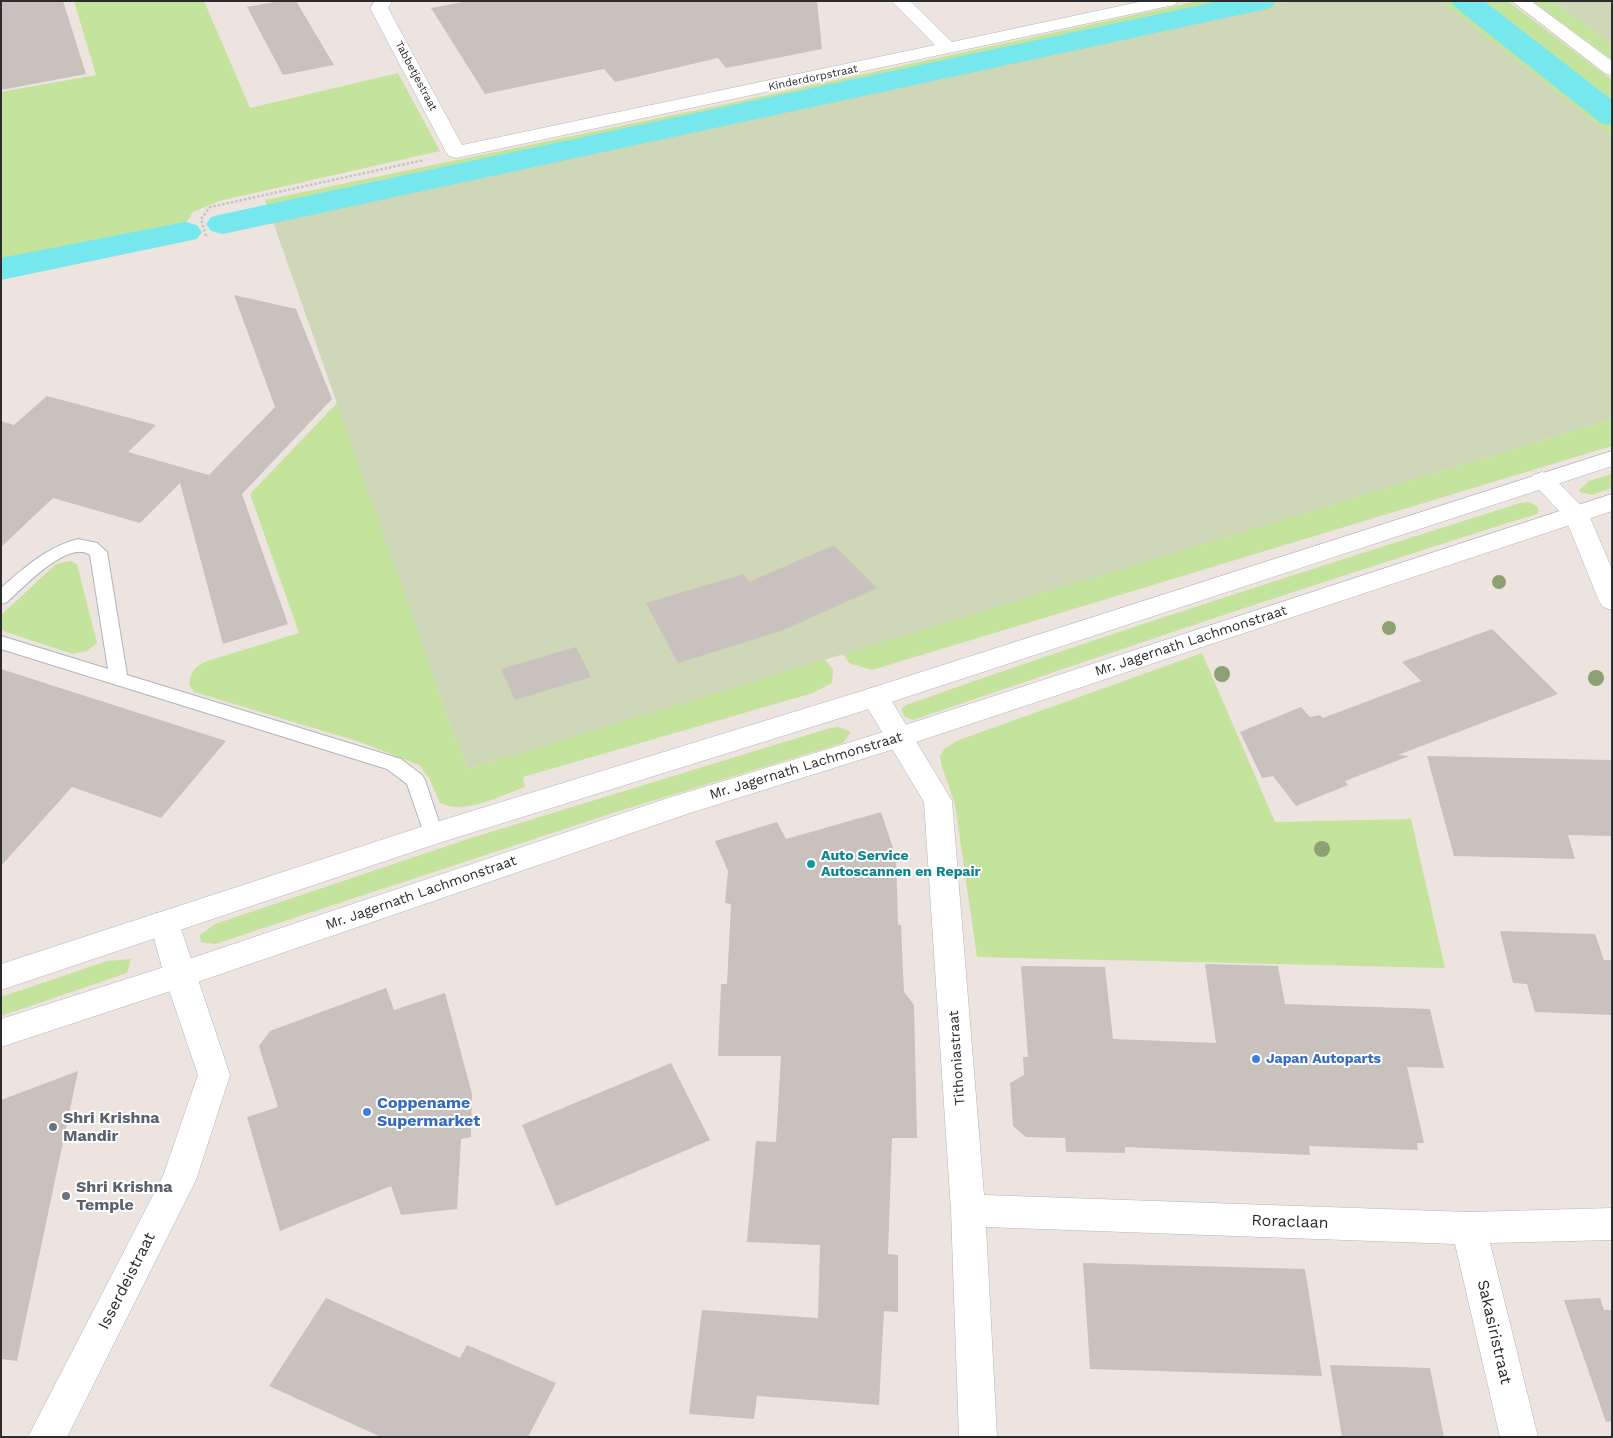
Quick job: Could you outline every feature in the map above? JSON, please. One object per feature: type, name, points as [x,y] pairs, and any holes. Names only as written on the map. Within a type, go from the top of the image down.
[{"type":"street","name":"Tabbetjestraat","points":[[384,1],[379,8],[456,152]]},
{"type":"street","points":[[900,1],[949,49]]},
{"type":"street","name":"Kinderdorpstraat","points":[[456,152],[1169,1]]},
{"type":"street","points":[[1520,1],[1612,70]]},
{"type":"street","points":[[1,978],[433,834],[875,697],[1612,458]]},
{"type":"street","points":[[1542,480],[1576,513],[1612,601]]},
{"type":"street","name":"Mr. Jagernath Lachmonstraat","points":[[1,1033],[180,975],[678,806],[900,737],[1612,502]]},
{"type":"street","name":"Tithoniastraat","points":[[875,697],[938,801],[968,1210],[978,1437]]},
{"type":"street","name":"Isserdeistraat","points":[[49,1436],[179,1180],[214,1075],[180,975],[165,922]]},
{"type":"street","name":"Roraclaan","points":[[968,1210],[1469,1228],[1612,1224]]},
{"type":"street","name":"Sakasiristraat","points":[[1469,1228],[1519,1437]]},
{"type":"lane","points":[[1,598],[53,554],[71,546],[87,545],[98,552],[118,679]]},
{"type":"lane","points":[[1,642],[394,764],[416,780],[433,834]]},
{"type":"path","points":[[206,236],[201,219],[210,207],[456,152]]},
{"type":"green space","points":[[74,1],[204,1],[250,108],[398,73],[440,151],[219,201],[193,212],[187,222],[1,260],[1,92],[96,75]]},
{"type":"green space","points":[[1198,1],[1287,1],[273,222],[265,200],[731,103]]},
{"type":"green space","points":[[1287,1],[1441,1],[1612,136],[1612,419],[468,769],[448,718],[273,222]]},
{"type":"green space","points":[[1441,1],[1508,1],[1612,80],[1612,136]]},
{"type":"green space","points":[[1532,1],[1553,1],[1612,44],[1612,60]]},
{"type":"green space","points":[[1553,1],[1612,1],[1612,44]]},
{"type":"green space","points":[[338,402],[448,718],[468,769],[825,659],[833,670],[832,683],[813,693],[523,777],[525,787],[482,803],[461,807],[440,803],[429,778],[419,765],[360,742],[194,692],[189,684],[191,676],[194,670],[203,663],[299,633],[250,494]]},
{"type":"green space","points":[[1612,419],[1612,446],[872,670],[849,663],[843,654]]},
{"type":"green space","points":[[1612,474],[1612,488],[1592,495],[1580,492],[1579,490],[1589,481]]},
{"type":"green space","points":[[1529,502],[1537,506],[1539,511],[1537,514],[1225,615],[913,720],[905,717],[901,709],[906,705],[982,678],[1289,576],[1520,503]]},
{"type":"green space","points":[[70,561],[77,564],[97,643],[87,651],[73,654],[3,631],[1,615],[56,564]]},
{"type":"green space","points":[[1202,653],[1275,822],[1411,819],[1445,968],[977,957],[955,805],[940,756],[945,748],[959,740]]},
{"type":"green space","points":[[839,727],[851,732],[843,743],[616,812],[215,944],[201,942],[200,935],[215,924],[471,838],[830,728]]},
{"type":"green space","points":[[131,959],[127,973],[1,1016],[1,997],[107,961]]},
{"type":"building","points":[[1,1],[63,1],[86,74],[1,90]]},
{"type":"building","points":[[280,1],[296,1],[334,65],[283,75],[247,7]]},
{"type":"building","points":[[468,1],[817,1],[822,49],[726,68],[718,58],[615,82],[604,69],[485,94],[431,8]]},
{"type":"building","points":[[234,295],[296,309],[332,399],[242,494],[288,624],[223,644],[180,483],[140,523],[53,498],[1,547],[1,421],[14,425],[47,396],[156,425],[128,452],[209,475],[275,407]]},
{"type":"building","points":[[834,545],[877,588],[781,631],[678,663],[646,603],[744,574],[749,582]]},
{"type":"building","points":[[1492,629],[1558,694],[1398,755],[1409,756],[1345,781],[1348,785],[1296,806],[1273,776],[1262,778],[1240,732],[1301,707],[1310,717],[1320,715],[1323,718],[1421,681],[1402,662]]},
{"type":"building","points":[[576,647],[591,677],[515,700],[501,669]]},
{"type":"building","points":[[1,669],[226,741],[161,818],[72,787],[1,866]]},
{"type":"building","points":[[1427,756],[1612,760],[1612,836],[1568,835],[1575,859],[1454,856]]},
{"type":"building","points":[[881,812],[896,857],[898,925],[901,925],[904,992],[914,1005],[917,1138],[892,1138],[888,1254],[898,1255],[898,1312],[884,1311],[879,1405],[757,1396],[754,1419],[689,1414],[702,1310],[818,1318],[820,1245],[747,1242],[756,1141],[776,1142],[781,1056],[718,1056],[721,984],[727,984],[731,904],[725,903],[728,871],[715,841],[777,822],[786,839]]},
{"type":"building","points":[[1500,931],[1595,934],[1604,960],[1612,960],[1612,1015],[1535,1012],[1527,984],[1513,983]]},
{"type":"building","points":[[1205,964],[1278,966],[1285,1004],[1430,1009],[1444,1068],[1407,1067],[1424,1143],[1417,1143],[1418,1150],[1309,1146],[1310,1155],[1125,1147],[1125,1153],[1066,1152],[1065,1138],[1026,1137],[1013,1126],[1010,1083],[1024,1075],[1023,1057],[1028,1057],[1021,966],[1105,967],[1113,1039],[1216,1043]]},
{"type":"building","name":"Coppename Supermarket","points":[[386,988],[394,1010],[445,993],[472,1094],[471,1137],[461,1139],[457,1209],[401,1215],[391,1186],[280,1231],[247,1117],[278,1107],[259,1046],[270,1031]]},
{"type":"building","points":[[671,1063],[710,1140],[556,1206],[522,1125]]},
{"type":"building","points":[[78,1071],[17,1361],[1,1359],[1,1100]]},
{"type":"building","points":[[1083,1263],[1305,1269],[1322,1376],[1090,1369]]},
{"type":"building","points":[[326,1298],[460,1358],[467,1345],[556,1383],[528,1437],[381,1437],[269,1386]]},
{"type":"building","points":[[1600,1298],[1604,1310],[1612,1310],[1612,1421],[1606,1422],[1564,1300]]},
{"type":"building","points":[[1330,1365],[1430,1368],[1444,1437],[1342,1437]]},
{"type":"waterway","points":[[223,224],[1262,1]]},
{"type":"waterway","points":[[1465,1],[1612,116]]},
{"type":"waterway","points":[[1,269],[185,232]]},
{"type":"place","name":"Auto Service Autoscannen en Repair","points":[[811,864]]},
{"type":"place","name":"Japan Autoparts","points":[[1256,1059]]},
{"type":"place","name":"Coppename Supermarket","points":[[367,1112]]},
{"type":"place","name":"Shri Krishna Mandir","points":[[53,1127]]},
{"type":"place","name":"Shri Krishna Temple","points":[[66,1196]]}]
